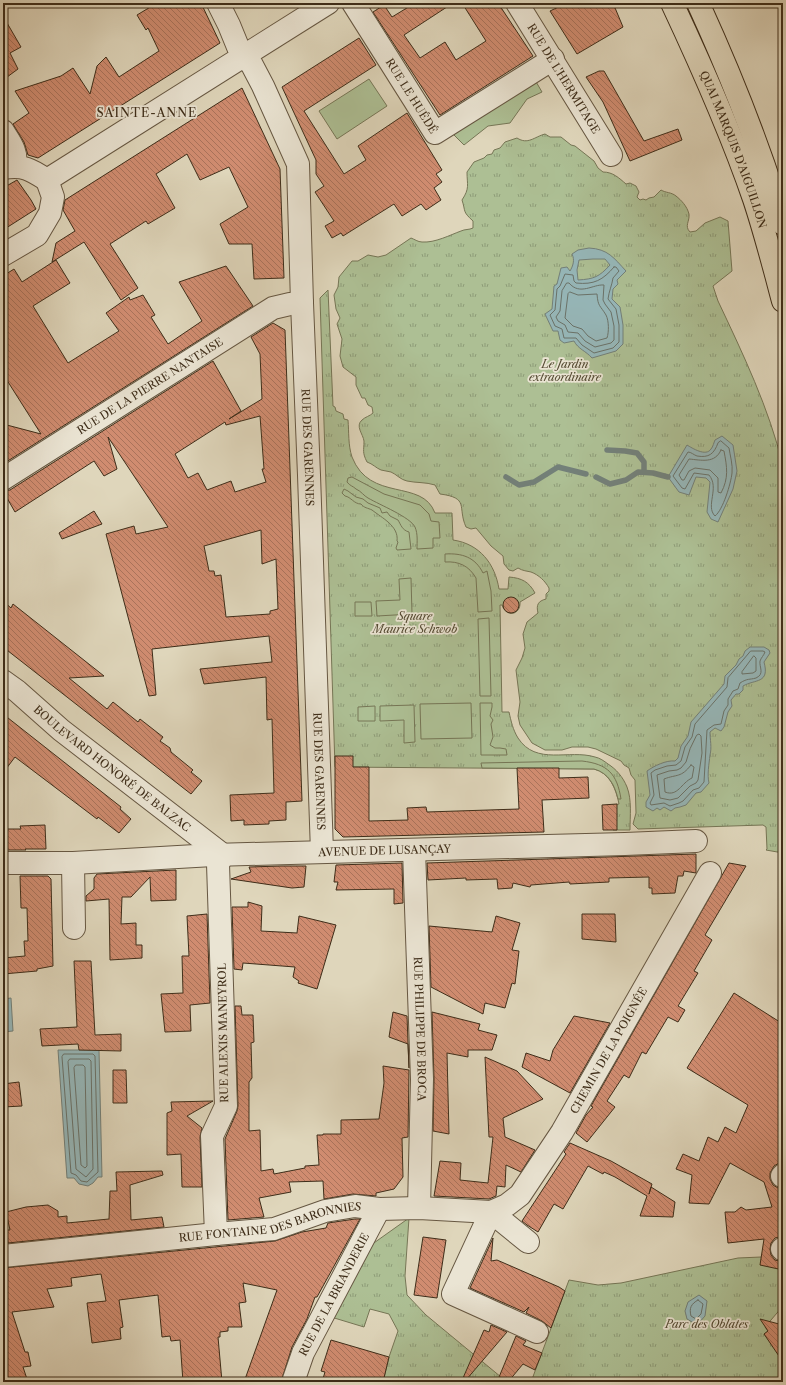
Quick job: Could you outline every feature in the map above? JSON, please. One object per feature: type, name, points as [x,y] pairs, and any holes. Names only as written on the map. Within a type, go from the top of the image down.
[{"type":"main road","name":"QUAI MARQUIS D'AIGUILLON","points":[[672,3],[728,129],[754,200],[783,301]]},
{"type":"main road","name":"QUAI MARQUIS D'AIGUILLON","points":[[698,3],[722,56],[746,116],[767,172],[783,224]]},
{"type":"street","name":"RUE DES GARENNES","points":[[218,3],[238,47],[252,65],[263,86],[298,164],[322,852]]},
{"type":"street","points":[[48,180],[328,3]]},
{"type":"street","name":"RUE DE L'HERMITAGE","points":[[517,3],[611,155]]},
{"type":"street","name":"RUE LE HUÉDÉ","points":[[358,12],[435,133],[553,59]]},
{"type":"street","points":[[3,131],[15,154],[16,162],[8,167]]},
{"type":"street","points":[[3,255],[37,235],[50,213],[53,197],[48,180],[31,170],[8,167]]},
{"type":"street","name":"RUE DE LA PIERRE NANTAISE","points":[[3,479],[274,308],[302,303]]},
{"type":"street","name":"BOULEVARD HONORÉ DE BALZAC","points":[[3,681],[17,691],[61,730],[223,855]]},
{"type":"street","name":"AVENUE DE LUSANÇAY","points":[[3,863],[73,862],[223,855],[696,841]]},
{"type":"street","name":"RUE PHILIPPE DE BROCA","points":[[414,850],[422,1079],[419,1208]]},
{"type":"street","name":"RUE ALEXIS MANEYROL","points":[[216,1234],[212,1136],[226,1106],[218,864],[223,855]]},
{"type":"street","points":[[73,862],[74,928]]},
{"type":"street","name":"CHEMIN DE LA POIGNÉE","points":[[491,1212],[507,1205],[520,1195],[562,1132],[710,873]]},
{"type":"street","name":"RUE FONTAINE DES BARONNIES","points":[[3,1256],[274,1229],[325,1211],[355,1206],[379,1209],[419,1208],[491,1212]]},
{"type":"street","name":"RUE DE LA BRIANDERIE","points":[[293,1382],[303,1353],[379,1209]]},
{"type":"street","points":[[528,1242],[491,1212],[452,1294],[536,1332]]},
{"type":"green space","points":[[369,79],[387,106],[337,139],[319,111]]},
{"type":"green space","points":[[535,80],[542,92],[527,99],[510,123],[488,126],[464,145],[451,132]]},
{"type":"green space","name":"Le Jardin extraordinaire","points":[[545,134],[550,137],[561,137],[594,161],[598,168],[603,172],[613,174],[626,184],[630,183],[636,186],[639,192],[637,197],[640,200],[646,200],[654,197],[661,190],[680,199],[687,208],[689,214],[687,228],[690,232],[696,231],[705,223],[720,217],[728,221],[732,271],[713,286],[718,301],[763,402],[783,466],[783,853],[766,850],[766,827],[763,825],[638,829],[633,824],[636,813],[635,780],[631,775],[629,768],[621,761],[596,749],[588,747],[545,750],[532,743],[520,725],[518,716],[520,702],[516,670],[525,648],[523,634],[527,622],[538,613],[538,604],[546,599],[546,594],[549,591],[549,588],[542,578],[534,573],[518,568],[513,571],[509,570],[504,564],[503,556],[491,546],[476,528],[471,529],[466,527],[461,504],[455,498],[440,494],[435,485],[410,482],[391,472],[381,470],[367,462],[364,456],[364,441],[359,425],[362,420],[373,413],[372,407],[368,405],[365,398],[362,398],[356,385],[356,377],[343,367],[340,356],[342,339],[337,324],[340,318],[336,309],[334,295],[338,287],[339,277],[352,261],[358,261],[368,255],[378,257],[386,255],[411,238],[421,242],[427,242],[462,230],[473,228],[473,221],[466,213],[462,200],[467,189],[467,172],[474,162],[492,154],[494,150],[500,148],[505,142],[517,138],[528,141]]},
{"type":"green space","name":"Square Maurice Schwob","points":[[328,290],[333,406],[335,407],[336,411],[343,414],[344,419],[348,420],[349,443],[352,457],[360,471],[371,480],[383,486],[419,496],[428,502],[435,513],[452,513],[453,540],[463,542],[471,546],[485,557],[494,571],[499,589],[508,589],[509,577],[518,578],[525,581],[533,589],[535,593],[520,602],[520,606],[516,612],[507,612],[502,605],[500,605],[502,712],[509,712],[513,729],[518,738],[525,747],[534,752],[554,755],[585,755],[595,757],[614,768],[623,780],[629,792],[630,830],[613,830],[612,805],[619,804],[616,793],[608,778],[600,771],[594,769],[335,767],[320,298]]},
{"type":"green space","points":[[352,477],[384,494],[420,505],[429,514],[431,521],[439,522],[440,538],[433,538],[433,548],[417,549],[417,532],[412,523],[401,515],[367,497],[349,484],[347,482],[348,478]]},
{"type":"green space","points":[[344,489],[356,497],[380,508],[382,513],[387,512],[390,516],[398,520],[403,529],[409,532],[411,549],[397,550],[397,536],[393,527],[372,510],[345,496],[342,493]]},
{"type":"green space","points":[[445,554],[457,554],[467,557],[476,563],[483,573],[487,571],[491,591],[492,611],[478,612],[476,578],[467,567],[455,562],[445,562]]},
{"type":"green space","points":[[411,578],[412,614],[377,616],[376,601],[400,600],[399,579]]},
{"type":"green space","points":[[355,602],[371,602],[372,616],[355,616]]},
{"type":"green space","points":[[489,618],[491,696],[480,696],[478,619]]},
{"type":"green space","points":[[471,703],[472,738],[421,739],[420,704]]},
{"type":"green space","points":[[480,703],[492,703],[490,716],[493,720],[491,724],[493,737],[490,745],[495,748],[506,749],[507,755],[481,755]]},
{"type":"green space","points":[[414,705],[415,742],[404,743],[404,720],[380,721],[380,706]]},
{"type":"green space","points":[[375,706],[375,721],[358,721],[358,707]]},
{"type":"green space","points":[[591,762],[605,768],[610,772],[617,783],[621,799],[618,799],[613,785],[607,777],[594,769],[482,768],[481,763]]},
{"type":"green space","points":[[409,1218],[405,1276],[407,1295],[426,1315],[507,1382],[383,1382],[389,1357],[398,1331],[389,1314],[370,1309],[364,1327],[331,1317],[371,1245]]},
{"type":"green space","name":"Parc des Oblates","points":[[761,1257],[783,1262],[783,1306],[765,1327],[768,1331],[764,1334],[783,1356],[783,1382],[531,1382],[569,1280],[598,1285],[621,1283],[738,1258]]},
{"type":"water","points":[[589,248],[606,252],[626,271],[617,280],[618,284],[613,289],[612,299],[620,307],[623,325],[623,344],[616,351],[592,358],[574,341],[564,343],[560,340],[558,331],[553,331],[545,314],[552,309],[554,286],[557,284],[561,268],[567,267],[570,271],[573,263],[572,254],[578,250]],"holes":[[[605,259],[610,265],[603,272],[596,277],[578,280],[577,270],[579,260]]]},
{"type":"water","points":[[722,436],[733,445],[737,471],[733,489],[718,522],[711,519],[707,512],[710,482],[706,478],[696,477],[689,495],[679,492],[668,477],[687,445],[699,451],[706,452],[712,448],[715,440]]},
{"type":"water","points":[[750,647],[764,647],[769,650],[770,653],[764,662],[765,674],[760,680],[743,686],[743,690],[739,694],[736,694],[731,700],[732,706],[728,712],[724,727],[721,731],[715,728],[710,732],[711,749],[708,773],[709,783],[701,792],[696,793],[686,805],[675,808],[671,811],[664,807],[660,810],[657,808],[653,811],[646,807],[646,802],[650,795],[647,771],[668,761],[675,761],[678,758],[681,746],[688,736],[691,722],[724,684],[725,676]]},
{"type":"water","points":[[11,998],[13,1031],[3,1032],[3,999]]},
{"type":"water","points":[[58,1050],[99,1050],[102,1177],[98,1177],[88,1186],[79,1184],[74,1178],[67,1178]]},
{"type":"water","points":[[699,1295],[707,1301],[705,1316],[697,1325],[687,1319],[685,1311],[688,1302]]},
{"type":"building","points":[[157,3],[201,3],[220,43],[38,158],[28,155],[24,142],[13,124],[29,113],[15,91],[61,76],[73,68],[90,94],[97,66],[106,57],[119,77],[159,51],[148,28],[146,30],[137,15]]},
{"type":"building","points":[[415,3],[453,3],[404,35],[420,58],[445,42],[456,60],[486,41],[462,3],[498,3],[533,56],[440,115],[373,12],[384,5],[392,17]]},
{"type":"building","points":[[567,3],[613,3],[623,27],[577,54],[550,11]]},
{"type":"building","points":[[3,16],[21,47],[10,53],[18,69],[3,80]]},
{"type":"building","points":[[359,38],[376,65],[304,111],[344,174],[366,160],[358,146],[407,113],[442,170],[436,174],[442,182],[434,188],[441,200],[426,210],[421,204],[402,216],[394,204],[343,236],[341,233],[332,238],[325,226],[334,221],[315,192],[324,186],[316,174],[316,160],[282,87]]},
{"type":"building","points":[[599,71],[604,71],[644,141],[678,129],[682,140],[630,161],[603,102],[586,77]]},
{"type":"building","points":[[242,88],[280,169],[284,278],[254,279],[252,244],[229,244],[220,224],[248,207],[229,167],[200,180],[187,154],[156,174],[175,208],[148,224],[146,221],[110,244],[138,288],[121,300],[84,242],[52,262],[56,243],[75,231],[63,210],[65,200]]},
{"type":"building","points":[[17,180],[36,209],[3,230],[3,188]]},
{"type":"building","points":[[56,260],[70,283],[33,306],[68,363],[119,331],[106,313],[129,297],[130,300],[143,295],[155,315],[151,317],[168,344],[202,321],[179,282],[226,266],[253,306],[3,464],[3,424],[41,434],[3,374],[3,276],[14,269],[22,282]]},
{"type":"building","points":[[273,323],[285,330],[302,801],[286,802],[286,820],[269,821],[269,824],[244,825],[244,820],[231,821],[230,795],[274,793],[272,719],[267,720],[266,677],[204,684],[200,669],[272,662],[269,636],[152,649],[156,695],[149,696],[106,534],[134,526],[136,534],[168,527],[108,437],[117,469],[104,476],[94,461],[15,512],[3,491],[10,490],[213,361],[241,411],[229,419],[262,399],[260,354],[251,337]],"holes":[[[260,416],[264,469],[262,469],[266,482],[235,492],[231,481],[207,490],[198,473],[188,478],[175,454],[225,422],[226,425]],[[261,530],[262,564],[276,559],[278,609],[270,611],[270,614],[226,617],[221,575],[215,576],[214,571],[209,571],[204,546]]]},
{"type":"building","points":[[94,511],[102,524],[62,539],[59,533]]},
{"type":"building","points":[[508,597],[514,597],[519,602],[517,611],[514,613],[508,613],[503,608],[503,602]]},
{"type":"building","points":[[3,601],[11,608],[13,604],[104,676],[69,678],[107,709],[113,702],[138,722],[140,719],[163,737],[160,741],[170,748],[171,752],[193,770],[191,772],[202,781],[191,794],[3,647]]},
{"type":"building","points":[[3,714],[121,807],[120,809],[131,819],[119,833],[98,817],[97,819],[15,757],[3,773]]},
{"type":"building","points":[[335,756],[353,756],[353,767],[369,767],[369,821],[408,820],[407,808],[426,807],[427,812],[519,809],[517,768],[559,768],[559,778],[588,777],[589,798],[542,800],[544,832],[343,837],[335,829]]},
{"type":"building","points":[[617,804],[617,830],[603,830],[602,805]]},
{"type":"building","points":[[45,825],[46,849],[3,850],[3,829],[21,829],[20,826]]},
{"type":"building","points":[[696,854],[696,873],[684,871],[683,876],[678,876],[675,893],[652,894],[652,888],[649,888],[649,877],[609,878],[609,882],[570,884],[569,882],[531,885],[530,887],[513,883],[512,888],[498,889],[497,879],[466,880],[466,878],[428,880],[427,863]]},
{"type":"building","points":[[402,863],[403,903],[394,904],[394,889],[336,890],[338,882],[334,882],[336,865]]},
{"type":"building","points":[[729,863],[746,866],[705,935],[712,940],[694,971],[698,973],[678,1006],[685,1010],[678,1022],[668,1017],[646,1054],[642,1052],[629,1078],[624,1075],[607,1101],[615,1107],[587,1142],[576,1133],[586,1115],[593,1107],[591,1106]]},
{"type":"building","points":[[306,866],[304,887],[292,888],[231,879],[251,872],[249,867]]},
{"type":"building","points":[[176,870],[176,900],[151,901],[150,877],[131,897],[122,897],[121,924],[136,923],[136,945],[142,945],[142,958],[110,960],[109,899],[86,901],[86,896],[94,889],[94,878],[97,874]]},
{"type":"building","points":[[20,876],[48,876],[51,879],[53,966],[37,969],[37,971],[3,974],[3,958],[25,956],[24,941],[28,941],[27,908],[21,908]]},
{"type":"building","points":[[248,902],[262,906],[261,931],[297,933],[299,916],[336,925],[317,989],[298,983],[299,981],[293,977],[295,967],[243,963],[242,970],[234,969],[232,907],[248,907]]},
{"type":"building","points":[[207,914],[210,1003],[190,1005],[191,1031],[165,1032],[161,994],[183,993],[182,956],[189,956],[187,916]]},
{"type":"building","points":[[582,914],[615,914],[616,942],[582,939]]},
{"type":"building","points":[[496,916],[520,923],[512,950],[519,951],[515,984],[512,983],[505,1008],[485,1003],[483,1014],[431,987],[429,926],[492,932]]},
{"type":"building","points":[[74,961],[91,961],[95,1035],[121,1034],[121,1051],[79,1050],[78,1044],[42,1046],[40,1029],[77,1027]]},
{"type":"building","points":[[734,993],[783,1024],[783,1163],[779,1163],[774,1166],[770,1173],[770,1179],[773,1185],[778,1188],[783,1188],[783,1236],[775,1238],[771,1243],[770,1249],[771,1255],[775,1260],[783,1262],[783,1270],[760,1265],[764,1239],[728,1243],[725,1212],[735,1212],[741,1207],[746,1210],[772,1207],[764,1182],[730,1163],[709,1204],[689,1203],[692,1175],[676,1169],[683,1154],[699,1161],[708,1137],[718,1142],[725,1127],[736,1133],[748,1105],[687,1068]]},
{"type":"building","points":[[235,1006],[241,1006],[242,1015],[253,1015],[254,1042],[251,1043],[252,1078],[249,1082],[249,1131],[260,1130],[261,1171],[273,1169],[274,1174],[305,1168],[305,1166],[319,1165],[317,1135],[341,1134],[341,1120],[379,1119],[384,1083],[383,1066],[409,1070],[408,1137],[402,1138],[403,1177],[394,1189],[376,1193],[376,1196],[353,1194],[324,1199],[323,1181],[289,1182],[291,1192],[259,1198],[264,1217],[228,1220],[225,1139],[238,1106]]},
{"type":"building","points":[[393,1012],[407,1016],[409,1068],[408,1044],[389,1037]]},
{"type":"building","points":[[432,1012],[480,1024],[478,1030],[497,1035],[492,1050],[468,1050],[468,1057],[447,1053],[449,1134],[433,1131],[434,1079]]},
{"type":"building","points":[[574,1016],[610,1023],[570,1093],[522,1067],[526,1053],[550,1061],[553,1050]]},
{"type":"building","points":[[485,1057],[517,1071],[543,1099],[503,1118],[505,1137],[535,1150],[521,1172],[506,1165],[505,1187],[497,1186],[496,1196],[489,1199],[434,1196],[440,1161],[461,1163],[460,1180],[488,1183],[493,1137],[489,1137]]},
{"type":"building","points":[[113,1070],[126,1070],[127,1103],[113,1103]]},
{"type":"building","points":[[19,1082],[22,1106],[3,1107],[3,1084]]},
{"type":"building","points":[[213,1101],[187,1116],[202,1128],[200,1137],[202,1187],[182,1187],[181,1154],[167,1155],[167,1113],[172,1111],[171,1102]]},
{"type":"building","points":[[570,1143],[611,1161],[652,1184],[651,1187],[675,1202],[673,1217],[640,1216],[647,1196],[615,1177],[604,1172],[603,1174],[588,1166],[563,1209],[554,1204],[538,1232],[527,1225],[522,1221],[566,1154],[564,1152]]},
{"type":"building","points":[[162,1171],[163,1175],[130,1185],[131,1220],[162,1217],[164,1227],[8,1243],[6,1230],[10,1230],[6,1212],[26,1207],[48,1205],[58,1211],[58,1217],[67,1216],[67,1223],[109,1219],[110,1191],[117,1191],[116,1172]]},
{"type":"building","points":[[360,1219],[317,1297],[315,1297],[307,1319],[292,1347],[281,1382],[244,1382],[277,1290],[243,1283],[246,1302],[239,1303],[242,1327],[228,1327],[228,1331],[220,1332],[220,1337],[218,1337],[222,1382],[183,1382],[180,1340],[171,1341],[170,1336],[162,1337],[158,1295],[119,1300],[123,1327],[120,1328],[121,1339],[92,1343],[87,1303],[106,1301],[101,1274],[71,1278],[72,1286],[47,1289],[54,1307],[12,1312],[25,1352],[28,1352],[31,1366],[23,1367],[28,1382],[3,1382],[3,1268],[275,1241],[302,1232],[326,1228],[328,1223]]},
{"type":"building","points":[[423,1237],[446,1240],[437,1298],[414,1295]]},
{"type":"building","points":[[493,1238],[491,1261],[497,1260],[565,1291],[551,1328],[542,1321],[526,1313],[529,1307],[524,1312],[470,1288]]},
{"type":"building","points":[[760,1319],[779,1324],[783,1331],[783,1362],[764,1334],[768,1331]]},
{"type":"building","points":[[491,1325],[507,1332],[466,1380],[463,1378],[484,1330],[489,1332]]},
{"type":"building","points":[[516,1336],[526,1341],[523,1345],[542,1353],[535,1370],[523,1364],[508,1382],[497,1382]]},
{"type":"building","points":[[331,1340],[389,1357],[383,1382],[322,1382],[325,1372],[321,1371]]},
{"type":"waterway","points":[[607,450],[637,453],[644,462],[644,472]]},
{"type":"waterway","points":[[506,477],[519,485],[534,482],[558,467],[586,474]]},
{"type":"waterway","points":[[596,477],[610,484],[626,480],[638,472],[653,473],[668,477]]},
{"type":"district","name":"SAINTE-ANNE","points":[[147,113]]}]
